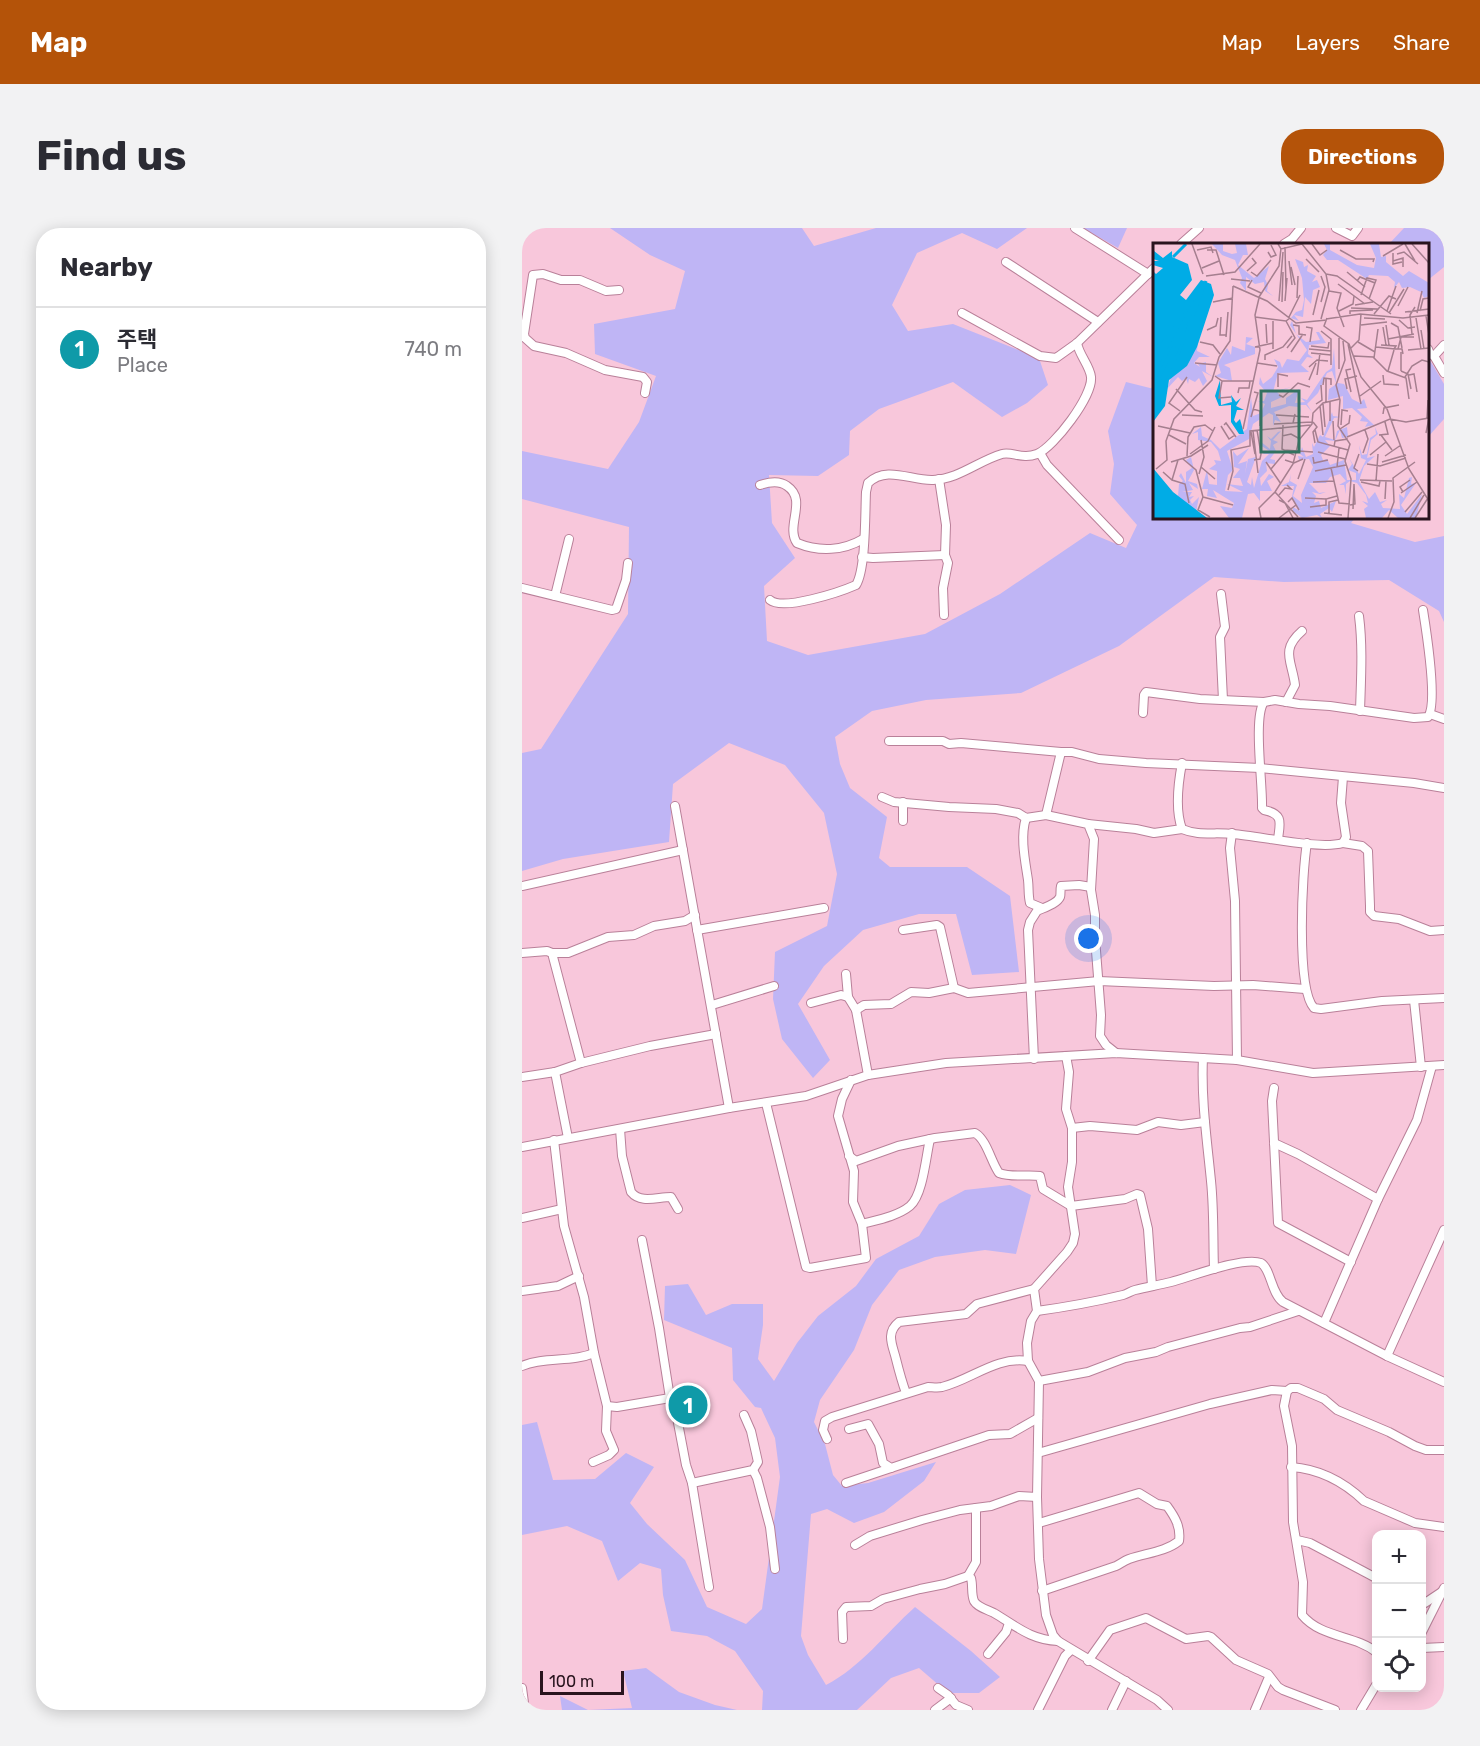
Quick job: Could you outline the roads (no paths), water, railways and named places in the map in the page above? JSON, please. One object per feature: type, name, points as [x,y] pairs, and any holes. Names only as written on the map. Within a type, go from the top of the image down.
[{"type":"street","points":[[962,314],[1040,356],[1056,358],[1077,344],[1151,271],[1075,228]]},
{"type":"street","points":[[1181,243],[1198,228]]},
{"type":"street","points":[[1286,243],[1301,228]]},
{"type":"street","points":[[1336,228],[1352,236],[1358,228]]},
{"type":"street","points":[[1006,262],[1098,322]]},
{"type":"street","points":[[618,290],[606,291],[579,280],[561,280],[543,274],[532,275],[524,314],[524,334],[531,345],[566,352],[605,370],[643,377],[646,382],[645,393]]},
{"type":"street","points":[[770,600],[777,604],[808,600],[858,583],[866,492],[868,483],[873,479],[888,474],[910,478],[952,478],[1004,453],[1025,458],[1040,453],[1061,433],[1088,392],[1090,373],[1078,351],[1077,344]]},
{"type":"street","points":[[1434,356],[1444,345]]},
{"type":"street","points":[[1429,352],[1444,373]]},
{"type":"street","points":[[1040,453],[1047,465],[1119,540]]},
{"type":"street","points":[[939,479],[946,525],[945,555],[948,563],[943,588],[944,615]]},
{"type":"street","points":[[760,485],[772,482],[781,483],[788,486],[794,493],[796,504],[793,535],[797,543],[827,549],[853,545],[863,539]]},
{"type":"street","points":[[555,596],[568,539]]},
{"type":"street","points":[[862,557],[945,555]]},
{"type":"street","points":[[522,588],[612,610],[616,609],[626,580],[628,563]]},
{"type":"street","points":[[1221,594],[1225,627],[1220,637],[1223,700]]},
{"type":"street","points":[[1143,713],[1146,692],[1223,700],[1264,702],[1275,700],[1299,705],[1330,706],[1414,718],[1428,717],[1432,691],[1422,610]]},
{"type":"street","points":[[1359,616],[1362,646],[1360,711]]},
{"type":"street","points":[[1286,702],[1295,685],[1289,650],[1292,640],[1302,631]]},
{"type":"street","points":[[1264,702],[1260,707],[1258,732],[1261,748],[1262,807],[1279,818],[1278,839]]},
{"type":"street","points":[[1430,714],[1444,719]]},
{"type":"street","points":[[889,741],[943,741],[949,744],[961,743],[1061,752],[1122,761],[1182,763],[1208,768],[1260,768],[1444,788]]},
{"type":"street","points":[[1046,815],[1061,752]]},
{"type":"street","points":[[1182,763],[1178,784],[1179,821],[1182,830]]},
{"type":"street","points":[[1343,777],[1341,802],[1346,837],[1343,843]]},
{"type":"street","points":[[882,797],[894,801],[963,809],[996,809],[1018,813],[1026,818],[1046,815],[1088,824],[1154,833],[1182,830],[1192,833],[1232,833],[1307,843],[1336,845],[1343,843],[1362,846],[1368,851],[1370,906],[1374,916],[1399,919],[1430,931],[1444,930]]},
{"type":"street","points":[[903,802],[903,821]]},
{"type":"street","points":[[675,806],[729,1108]]},
{"type":"street","points":[[1026,818],[1023,834],[1028,895],[1030,903],[1042,908]]},
{"type":"street","points":[[1088,824],[1094,839],[1091,887],[1099,981],[1100,1036],[1116,1053]]},
{"type":"street","points":[[1232,833],[1230,848],[1234,901],[1238,1060]]},
{"type":"street","points":[[1307,843],[1303,876],[1302,949],[1305,989],[1309,1003],[1314,1008],[1444,998]]},
{"type":"street","points":[[522,886],[683,850]]},
{"type":"street","points":[[1034,1059],[1028,930],[1033,915],[1060,897],[1061,886],[1091,887]]},
{"type":"street","points":[[698,930],[824,908]]},
{"type":"street","points":[[522,953],[547,951],[568,953],[608,937],[634,935],[654,926],[685,921],[694,915]]},
{"type":"street","points":[[903,930],[937,925],[940,927],[954,988]]},
{"type":"street","points":[[552,953],[581,1063]]},
{"type":"street","points":[[846,974],[849,996],[856,1010],[868,1076]]},
{"type":"street","points":[[856,1010],[864,1005],[891,1004],[910,992],[929,993],[954,988],[968,993],[1099,981],[1252,985],[1305,989]]},
{"type":"street","points":[[712,1005],[774,986]]},
{"type":"street","points":[[811,1003],[841,995],[849,996]]},
{"type":"street","points":[[1414,1000],[1421,1067]]},
{"type":"street","points":[[522,1077],[555,1072],[581,1063],[650,1046],[716,1034]]},
{"type":"street","points":[[522,1146],[806,1096],[851,1080],[946,1063],[1116,1053],[1238,1060],[1312,1073],[1444,1065]]},
{"type":"street","points":[[906,1393],[891,1347],[890,1339],[895,1325],[910,1320],[966,1314],[977,1304],[1034,1289],[1073,1243],[1075,1224],[1068,1181],[1072,1162],[1072,1128],[1066,1109],[1070,1072],[1066,1056]]},
{"type":"street","points":[[1203,1058],[1202,1082],[1213,1205],[1214,1269]]},
{"type":"street","points":[[1324,1323],[1378,1198],[1417,1120],[1432,1066]]},
{"type":"street","points":[[555,1072],[568,1138]]},
{"type":"street","points":[[766,1103],[806,1267],[866,1258],[862,1224],[853,1202],[854,1171],[838,1116],[842,1099],[851,1080]]},
{"type":"street","points":[[1274,1088],[1272,1101],[1278,1223],[1351,1262]]},
{"type":"street","points":[[1072,1128],[1090,1126],[1137,1130],[1164,1122],[1174,1125],[1205,1122]]},
{"type":"street","points":[[620,1129],[624,1170],[634,1196],[646,1199],[670,1197],[678,1209]]},
{"type":"street","points":[[849,1156],[856,1161],[888,1148],[975,1133],[980,1136],[992,1164],[999,1173],[1016,1177],[1040,1176],[1043,1189],[1071,1206],[1140,1195],[1148,1229],[1152,1286]]},
{"type":"street","points":[[862,1224],[899,1212],[913,1202],[921,1185],[930,1139]]},
{"type":"street","points":[[554,1140],[564,1226],[585,1302],[607,1406],[606,1431],[614,1450],[609,1455],[593,1462]]},
{"type":"street","points":[[1274,1143],[1378,1198]]},
{"type":"street","points":[[522,1218],[562,1209]]},
{"type":"street","points":[[1387,1356],[1444,1230]]},
{"type":"street","points":[[642,1240],[670,1398],[675,1407],[686,1465],[692,1483],[709,1587]]},
{"type":"street","points":[[1037,1311],[1122,1296],[1214,1269],[1259,1262],[1264,1265],[1277,1297],[1298,1311],[1444,1382]]},
{"type":"street","points":[[522,1291],[558,1286],[579,1276]]},
{"type":"street","points":[[1034,1289],[1037,1311],[1031,1321],[1028,1337],[1028,1361],[1039,1381],[1037,1497],[1042,1590],[1049,1625],[1058,1641],[1088,1661],[1157,1700],[1168,1710]]},
{"type":"street","points":[[1039,1381],[1096,1370],[1125,1358],[1156,1352],[1173,1345],[1239,1328],[1251,1327],[1298,1311]]},
{"type":"street","points":[[522,1366],[564,1358],[585,1357],[594,1353]]},
{"type":"street","points":[[827,1439],[823,1430],[825,1421],[906,1393],[928,1387],[943,1386],[979,1370],[1018,1360],[1028,1361]]},
{"type":"street","points":[[1038,1453],[1210,1404],[1272,1390],[1287,1391],[1291,1388],[1298,1388],[1324,1400],[1337,1410],[1389,1432],[1415,1446],[1426,1450],[1444,1450]]},
{"type":"street","points":[[1287,1391],[1284,1406],[1292,1446],[1293,1522],[1303,1582],[1302,1615],[1331,1634],[1372,1649]]},
{"type":"street","points":[[607,1406],[617,1407],[670,1398]]},
{"type":"street","points":[[692,1483],[753,1470],[758,1462],[752,1431],[744,1415]]},
{"type":"street","points":[[846,1483],[989,1435],[1010,1434],[1038,1418]]},
{"type":"street","points":[[849,1429],[868,1424],[879,1444],[883,1463],[891,1468]]},
{"type":"street","points":[[1291,1467],[1311,1469],[1333,1478],[1359,1495],[1364,1501],[1415,1523],[1444,1527]]},
{"type":"street","points":[[753,1470],[770,1527],[775,1569]]},
{"type":"street","points":[[1039,1523],[1139,1493],[1157,1504],[1167,1506],[1178,1524],[1180,1537],[1177,1543],[1157,1551],[1042,1590]]},
{"type":"street","points":[[855,1545],[870,1536],[960,1510],[1019,1496],[1037,1497]]},
{"type":"street","points":[[843,1639],[842,1612],[846,1607],[871,1606],[883,1599],[968,1576],[976,1562],[976,1508]]},
{"type":"street","points":[[1297,1540],[1310,1543],[1372,1575]]},
{"type":"street","points":[[968,1576],[972,1581],[975,1603],[1023,1632],[1041,1640],[1058,1641]]},
{"type":"street","points":[[1426,1600],[1444,1589]]},
{"type":"street","points":[[1426,1624],[1444,1589]]},
{"type":"street","points":[[1088,1661],[1110,1630],[1143,1618],[1186,1639],[1211,1637],[1236,1660],[1264,1672],[1283,1690],[1335,1710]]},
{"type":"street","points":[[988,1654],[1006,1632],[1009,1623]]},
{"type":"street","points":[[1426,1648],[1444,1647]]},
{"type":"street","points":[[1038,1710],[1065,1656],[1071,1650]]},
{"type":"street","points":[[1255,1710],[1269,1677]]},
{"type":"street","points":[[1112,1710],[1126,1681]]},
{"type":"street","points":[[522,1688],[525,1710]]},
{"type":"street","points":[[938,1688],[956,1705],[968,1710]]},
{"type":"street","points":[[1360,1710],[1372,1692]]},
{"type":"street","points":[[934,1710],[951,1698]]},
{"type":"place","name":"주택","points":[[688,1405]]}]
